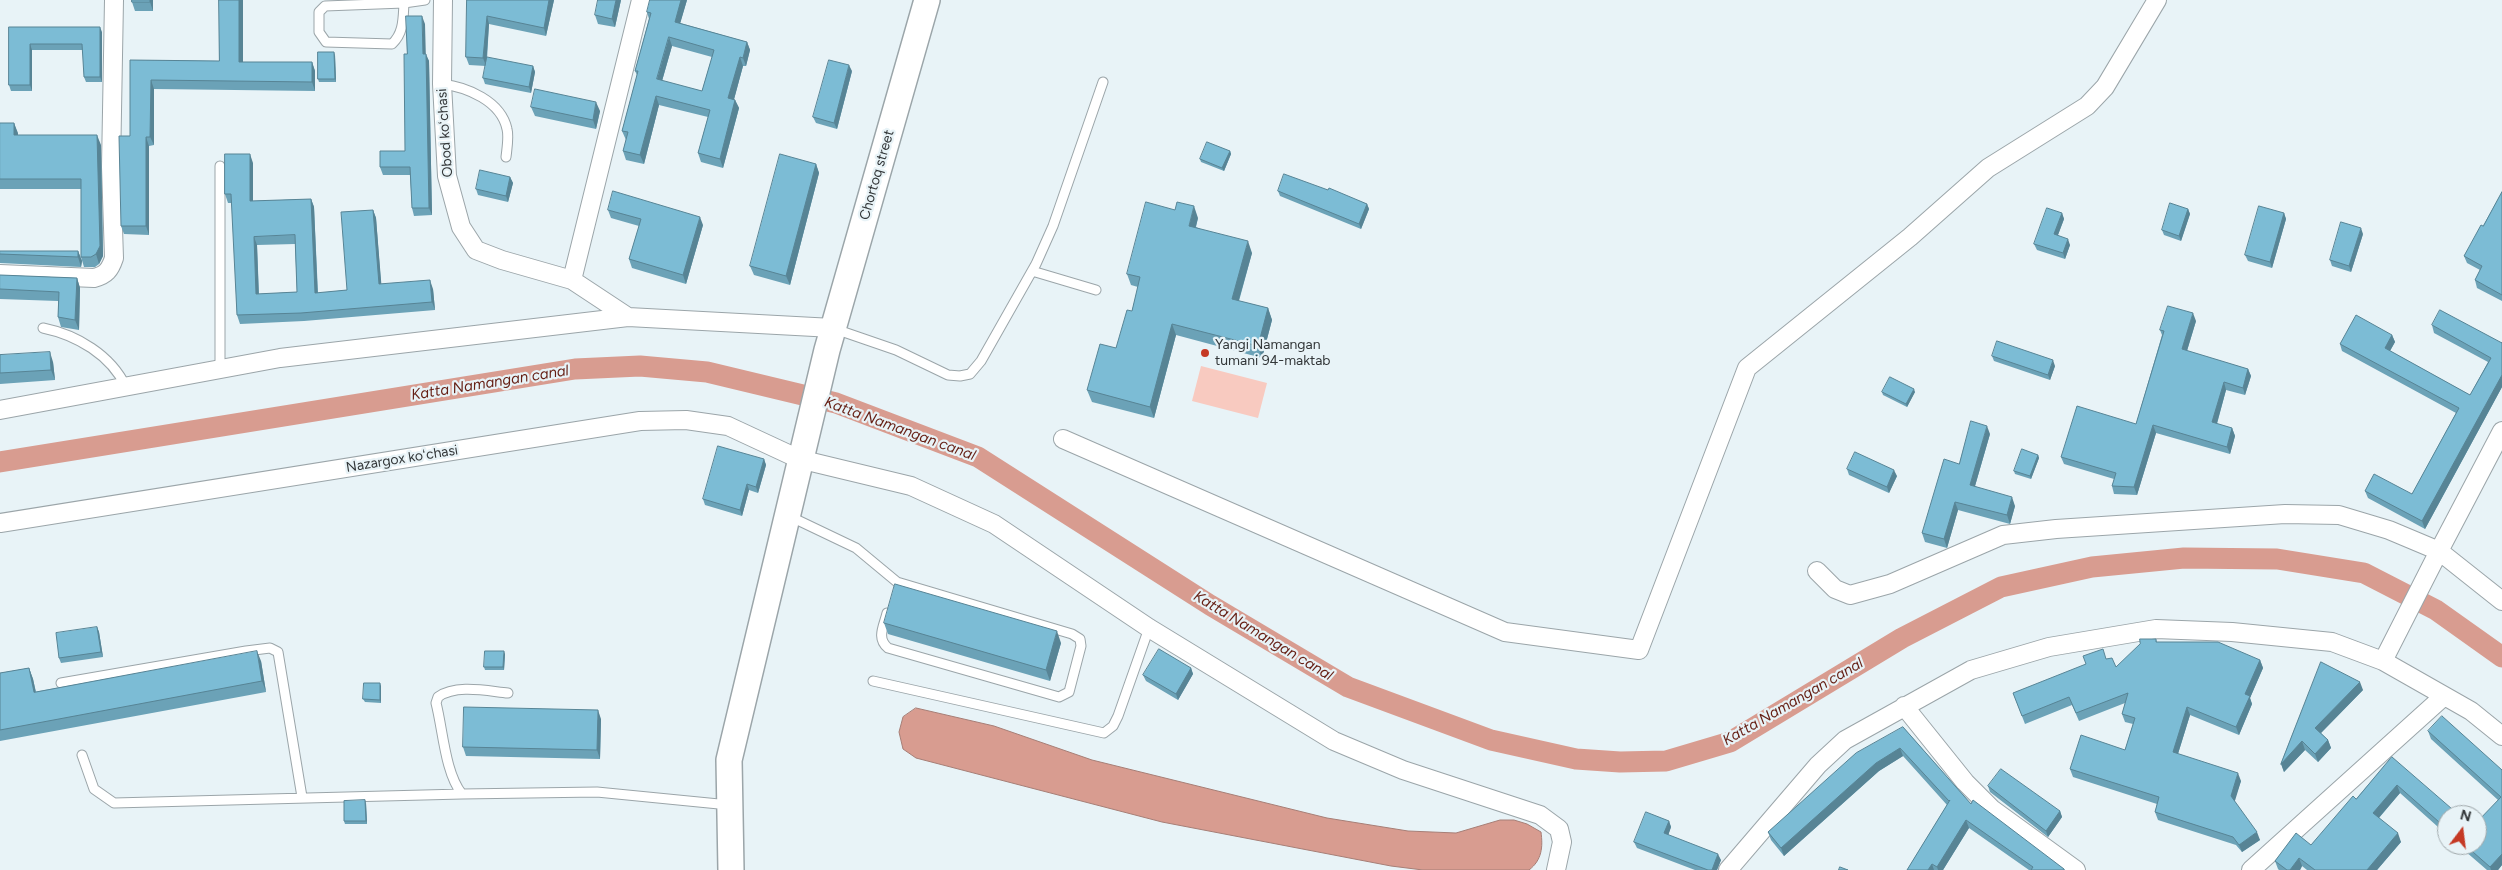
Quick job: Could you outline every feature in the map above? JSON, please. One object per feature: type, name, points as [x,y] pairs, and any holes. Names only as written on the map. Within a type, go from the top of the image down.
[{"type":"main road","name":"Chortoq street","points":[[731,870],[728,760],[830,339],[927,0]]},
{"type":"street","points":[[0,274],[94,278],[105,275],[111,268],[114,258],[111,167],[114,0]]},
{"type":"street","name":"Obod koʻchasi","points":[[443,0],[442,84],[447,176],[461,227],[476,250],[502,260],[572,280],[628,317]]},
{"type":"street","points":[[572,280],[640,0]]},
{"type":"street","points":[[1063,439],[1506,632],[1639,650],[1747,368],[1910,237],[1988,168],[2087,106],[2105,87],[2157,0]]},
{"type":"street","points":[[0,410],[290,357],[628,317],[830,339]]},
{"type":"street","name":"Nazargox koʻchasi","points":[[0,523],[640,421],[686,420],[728,426],[801,453],[911,486],[994,524],[1148,628],[1334,741],[1403,770],[1540,815],[1559,829],[1562,842],[1556,870]]},
{"type":"street","points":[[2387,654],[2502,431]]},
{"type":"street","points":[[1817,571],[1835,589],[1850,596],[1890,584],[2003,536],[2056,529],[2285,514],[2339,515],[2389,530],[2439,551],[2502,601]]},
{"type":"street","points":[[1728,870],[1818,765],[1845,740],[1971,670],[2049,647],[2156,629],[2232,632],[2332,642],[2387,654],[2444,696],[2471,711],[2502,736]]},
{"type":"street","points":[[2251,870],[2444,696]]},
{"type":"street","points":[[1904,706],[1965,782],[1992,809],[2076,870]]},
{"type":"lane","points":[[404,4],[403,26],[397,40],[392,44],[326,42],[319,32],[319,12],[325,6],[404,4],[425,0]]},
{"type":"lane","points":[[830,339],[896,350],[948,374],[960,376],[970,374],[981,361],[1032,272],[1052,226],[1103,82]]},
{"type":"lane","points":[[442,84],[467,89],[489,102],[500,112],[508,130],[506,156]]},
{"type":"lane","points":[[220,166],[220,370]]},
{"type":"lane","points":[[1032,272],[1096,290]]},
{"type":"lane","points":[[43,328],[73,337],[105,358],[118,371],[126,387]]},
{"type":"lane","points":[[786,515],[856,548],[894,591],[1072,634],[1080,639],[1081,646],[1069,692],[1059,697],[888,648],[882,643],[880,638],[894,591]]},
{"type":"lane","points":[[873,681],[1104,734],[1113,726],[1118,716],[1148,628]]},
{"type":"lane","points":[[61,682],[270,648],[278,652],[302,797]]},
{"type":"lane","points":[[462,794],[454,784],[452,776],[436,703],[438,697],[443,692],[467,689],[508,693]]},
{"type":"lane","points":[[82,756],[94,789],[114,803],[302,797],[597,792],[730,805]]},
{"type":"shaded area","points":[[1201,366],[1267,383],[1258,418],[1192,401]]},
{"type":"shaded area","points":[[916,708],[994,726],[1092,760],[1327,818],[1408,831],[1456,833],[1500,820],[1514,820],[1527,824],[1541,832],[1541,853],[1537,862],[1529,870],[1423,870],[1391,866],[1162,822],[916,758],[903,749],[899,732],[903,717]]},
{"type":"building","points":[[132,0],[150,0],[150,2],[132,2]]},
{"type":"building","points":[[219,0],[239,0],[239,62],[312,62],[312,82],[151,80],[150,137],[146,137],[146,226],[121,226],[119,136],[130,136],[130,60],[219,61]]},
{"type":"building","points":[[467,0],[549,0],[544,28],[487,16],[483,58],[466,57]]},
{"type":"building","points":[[598,0],[616,0],[612,19],[595,15]]},
{"type":"building","points":[[650,0],[681,0],[675,22],[747,42],[743,58],[740,57],[728,98],[735,100],[720,159],[698,153],[710,110],[656,96],[640,155],[623,151],[628,132],[622,131],[638,71],[635,71],[651,13],[647,12]],"holes":[[[669,37],[714,50],[702,91],[657,79]]]},
{"type":"building","points":[[406,16],[422,16],[423,54],[426,54],[429,208],[412,208],[410,167],[380,167],[380,151],[405,151],[404,54],[407,54]]},
{"type":"building","points":[[9,27],[100,27],[100,77],[84,77],[82,44],[30,44],[30,85],[9,85]]},
{"type":"building","points":[[318,52],[334,52],[335,79],[318,79]]},
{"type":"building","points":[[487,57],[533,66],[529,87],[483,78]]},
{"type":"building","points":[[829,60],[849,65],[834,123],[813,117]]},
{"type":"building","points":[[535,89],[596,102],[593,120],[531,107]]},
{"type":"building","points":[[0,123],[14,123],[14,135],[97,135],[100,246],[96,254],[91,257],[81,257],[81,179],[0,179]]},
{"type":"building","points":[[1207,142],[1230,151],[1222,168],[1200,159]]},
{"type":"building","points":[[225,154],[250,154],[250,201],[311,199],[315,293],[347,290],[341,212],[373,210],[379,284],[430,280],[432,302],[301,313],[237,315],[231,194],[225,194]],"holes":[[[295,235],[297,292],[256,294],[254,237]]]},
{"type":"building","points":[[780,154],[816,164],[786,276],[750,266]]},
{"type":"building","points":[[480,170],[510,177],[506,196],[476,189]]},
{"type":"building","points":[[1284,174],[1328,190],[1329,188],[1367,204],[1359,224],[1278,191]]},
{"type":"building","points":[[613,191],[700,217],[683,275],[629,259],[641,219],[608,210]]},
{"type":"building","points":[[2502,192],[2502,295],[2475,280],[2482,266],[2464,256]]},
{"type":"building","points":[[1146,202],[1175,210],[1177,202],[1194,206],[1189,226],[1248,241],[1232,299],[1268,308],[1258,346],[1172,324],[1150,407],[1087,390],[1100,344],[1116,348],[1127,310],[1132,311],[1140,277],[1127,274]]},
{"type":"building","points":[[2170,203],[2188,209],[2179,236],[2162,230]]},
{"type":"building","points":[[2259,206],[2284,213],[2270,262],[2245,255]]},
{"type":"building","points":[[2047,208],[2062,213],[2054,234],[2068,239],[2063,253],[2034,244]]},
{"type":"building","points":[[2341,222],[2361,228],[2349,266],[2330,260]]},
{"type":"building","points":[[0,251],[78,251],[78,257],[0,254]]},
{"type":"building","points":[[0,275],[77,278],[75,320],[58,317],[59,292],[0,289]]},
{"type":"building","points":[[2168,306],[2193,313],[2182,349],[2248,369],[2243,388],[2224,382],[2212,422],[2232,428],[2227,447],[2153,425],[2134,487],[2112,486],[2116,473],[2061,457],[2077,406],[2136,424],[2164,331],[2160,330]]},
{"type":"building","points":[[2440,310],[2502,343],[2502,375],[2422,521],[2365,491],[2374,474],[2412,494],[2459,408],[2340,344],[2356,315],[2392,335],[2385,348],[2470,395],[2491,358],[2432,325]]},
{"type":"building","points":[[1997,341],[2053,360],[2048,375],[1992,356]]},
{"type":"building","points":[[50,352],[51,370],[0,373],[0,355]]},
{"type":"building","points":[[1890,377],[1914,389],[1906,404],[1882,392]]},
{"type":"building","points":[[1971,421],[1987,426],[1970,485],[2012,497],[2007,515],[1955,502],[1944,539],[1922,533],[1944,459],[1959,464]]},
{"type":"building","points":[[718,446],[764,459],[756,487],[747,484],[740,510],[703,499]]},
{"type":"building","points":[[2022,449],[2038,455],[2030,476],[2014,471]]},
{"type":"building","points":[[1855,452],[1894,470],[1887,487],[1847,469]]},
{"type":"building","points":[[895,584],[1057,631],[1046,670],[884,623]]},
{"type":"building","points":[[97,627],[101,652],[59,658],[56,633]]},
{"type":"building","points":[[2140,639],[2156,639],[2156,642],[2218,642],[2260,660],[2245,694],[2250,696],[2236,727],[2187,707],[2173,752],[2238,773],[2231,796],[2257,832],[2239,845],[2233,837],[2155,812],[2159,797],[2070,769],[2081,735],[2125,750],[2135,718],[2122,714],[2128,693],[2076,713],[2069,697],[2022,716],[2013,693],[2086,664],[2083,656],[2103,649],[2106,659],[2112,658],[2116,667],[2140,644]]},
{"type":"building","points":[[1159,649],[1191,668],[1176,694],[1143,675]]},
{"type":"building","points":[[257,651],[262,681],[0,730],[0,673],[29,668],[34,692]]},
{"type":"building","points":[[485,651],[504,651],[503,667],[484,667]]},
{"type":"building","points":[[2321,662],[2360,682],[2315,728],[2328,740],[2315,754],[2302,741],[2281,764]]},
{"type":"building","points":[[364,683],[380,683],[380,700],[363,699]]},
{"type":"building","points":[[464,707],[598,710],[597,750],[463,747]]},
{"type":"building","points":[[2442,716],[2502,770],[2502,854],[2490,867],[2476,855],[2487,855],[2487,812],[2501,797],[2428,731]]},
{"type":"building","points":[[1903,727],[1971,804],[1973,800],[2064,870],[2031,870],[2033,867],[1966,820],[1937,867],[1932,864],[1928,870],[1907,870],[1950,800],[1900,748],[1876,763],[1781,848],[1768,832],[1856,753]]},
{"type":"building","points":[[2392,757],[2447,805],[2437,805],[2437,820],[2397,785],[2373,813],[2398,833],[2367,870],[2315,870],[2299,858],[2290,870],[2287,870],[2275,861],[2296,833],[2311,845],[2353,796],[2356,799]]},
{"type":"building","points":[[2001,769],[2060,811],[2046,831],[1988,786]]},
{"type":"building","points":[[365,800],[366,821],[344,821],[344,801]]},
{"type":"building","points":[[1646,812],[1669,821],[1664,833],[1718,854],[1712,870],[1634,842]]},
{"type":"waterway","name":"Katta Namangan canal","points":[[0,462],[575,369],[640,366],[707,372],[836,403],[978,457],[1210,605],[1348,687],[1491,740],[1576,759],[1620,762],[1666,761],[1730,742],[1902,638],[2001,587],[2092,567],[2184,558],[2277,559],[2364,573],[2436,610],[2502,657]]},
{"type":"place","name":"Yangi Namangan tumani 94-maktab","points":[[1205,353]]}]
